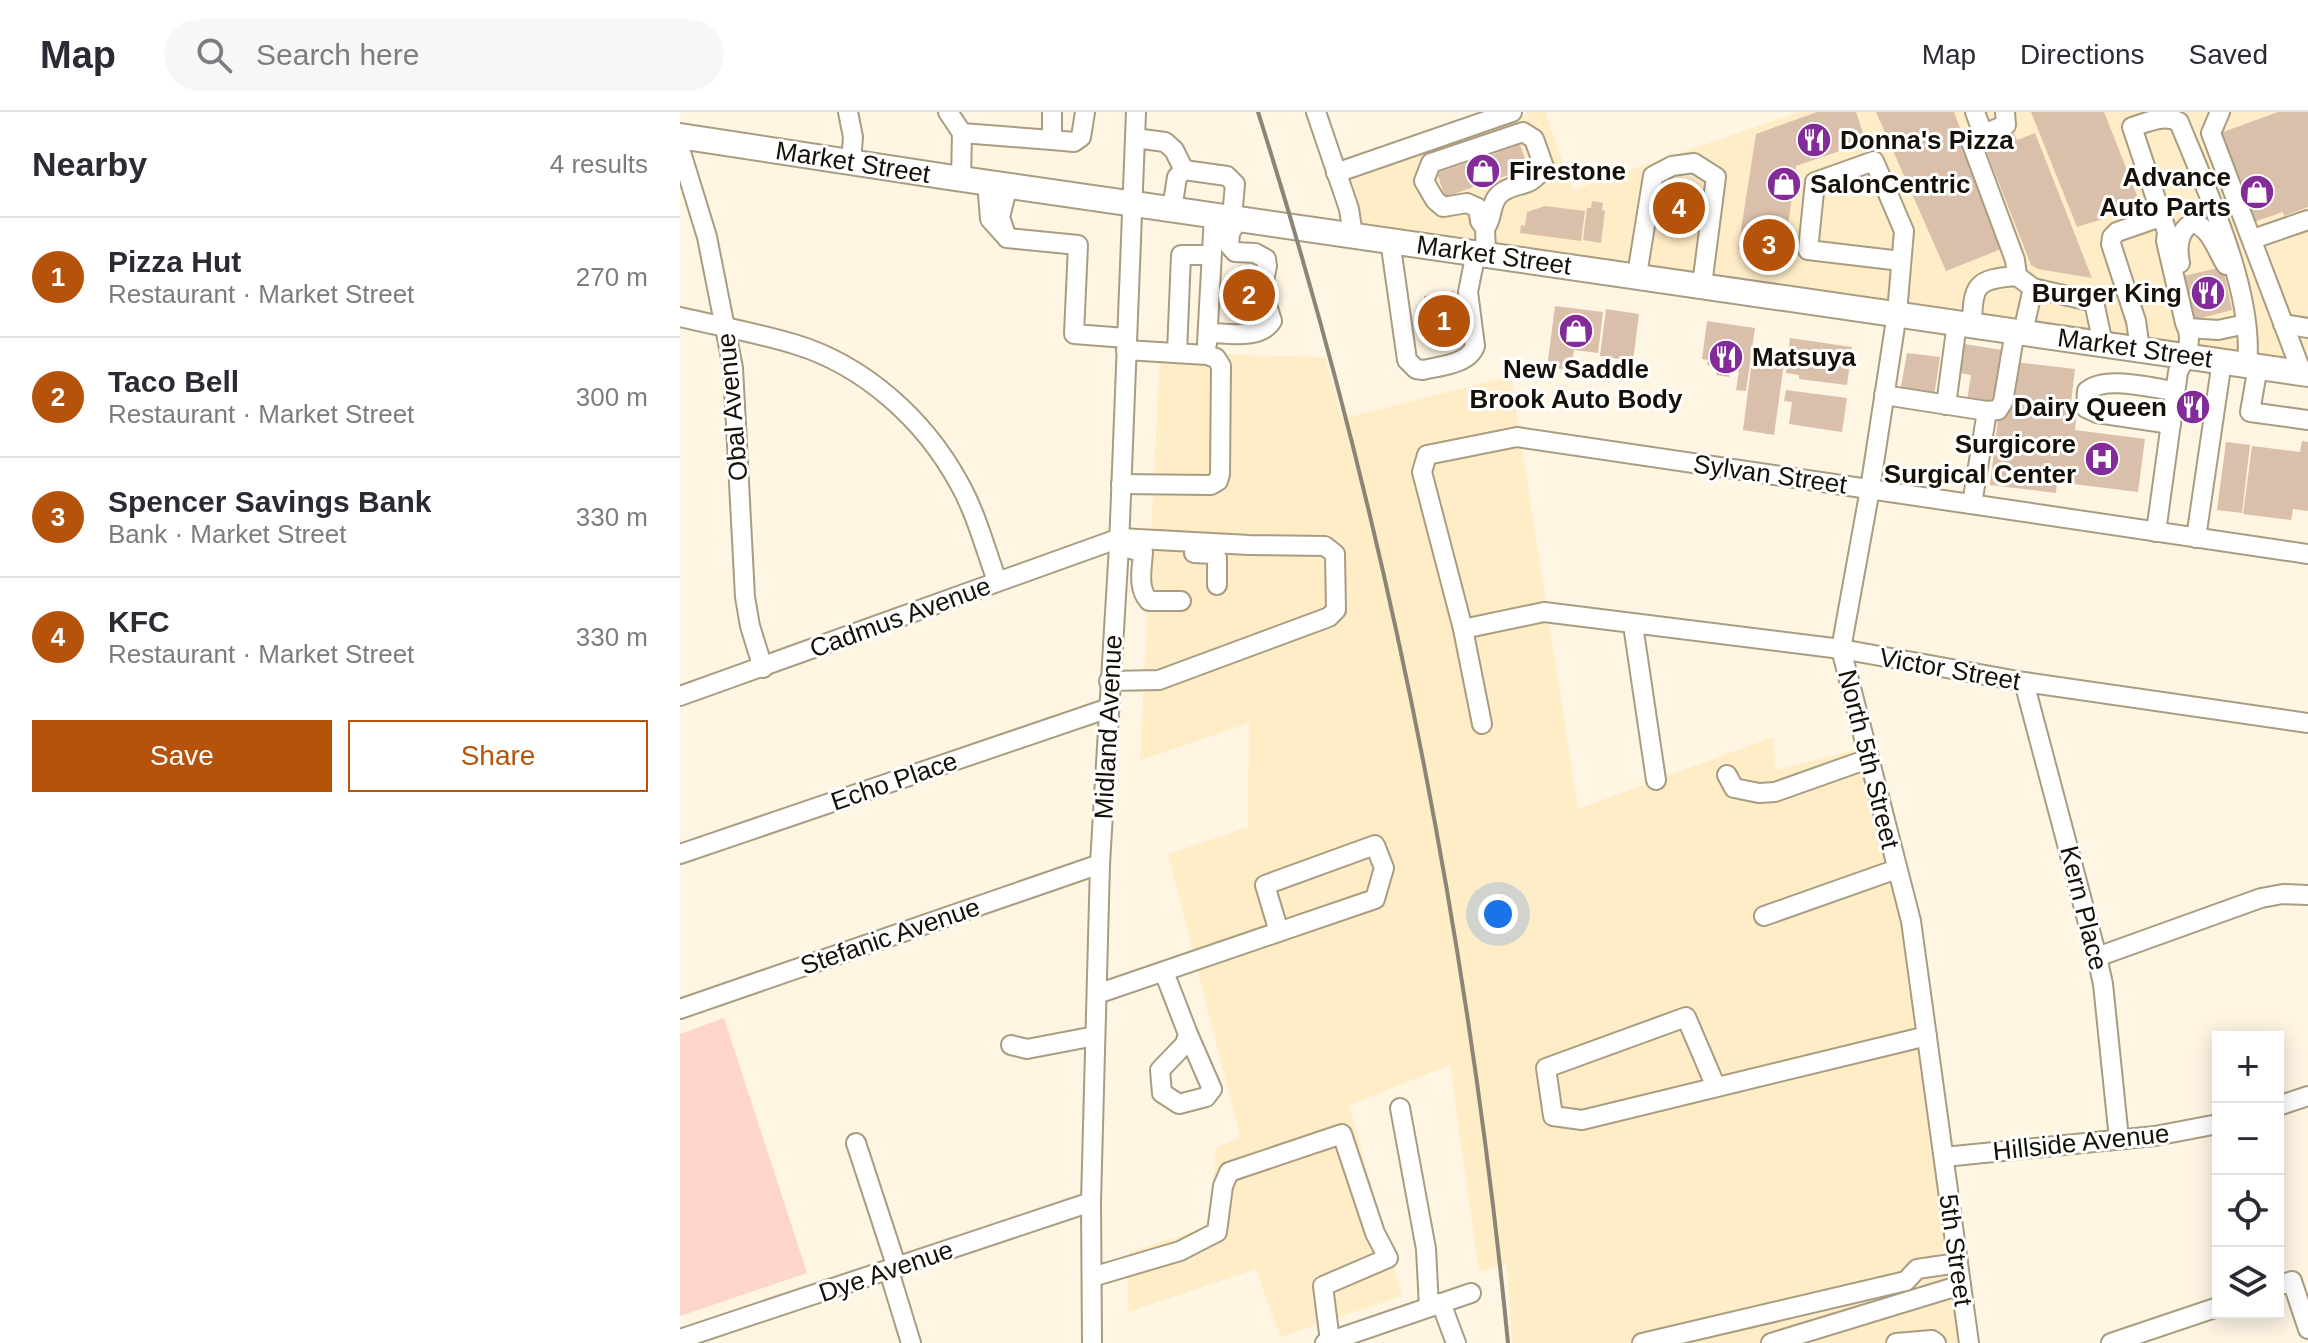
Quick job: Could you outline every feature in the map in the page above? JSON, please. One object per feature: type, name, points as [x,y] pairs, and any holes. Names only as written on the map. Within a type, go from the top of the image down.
[{"type":"main road","name":"Market Street","points":[[680,136],[2305,373]]},
{"type":"street","points":[[848,112],[853,137],[851,161]]},
{"type":"street","points":[[948,112],[962,133],[961,179]]},
{"type":"street","points":[[1052,112],[1052,140]]},
{"type":"street","points":[[962,133],[1074,142],[1081,137],[1085,112]]},
{"type":"street","name":"Midland Avenue","points":[[1092,1343],[1091,1202],[1100,864],[1119,542],[1136,112]]},
{"type":"street","points":[[1316,112],[1349,209],[1353,235]]},
{"type":"street","points":[[1336,173],[1512,112]]},
{"type":"street","points":[[1975,112],[1983,134]]},
{"type":"street","points":[[2005,112],[2006,125],[1970,139],[2015,260],[2017,276]]},
{"type":"street","points":[[2220,112],[2211,133],[2245,227],[2253,239],[2283,324],[2305,373]]},
{"type":"street","points":[[2246,324],[2218,330],[2192,328],[2185,323],[2165,224],[2132,127],[2171,118],[2179,122],[2218,221],[2234,272],[2246,324],[2252,366],[2250,412],[2308,420]]},
{"type":"street","points":[[1390,240],[1407,360],[1411,367],[1423,370],[1465,359],[1473,353],[1475,346],[1468,292],[1481,253],[1485,228],[1492,220],[1493,204],[1501,193],[1535,181],[1544,167],[1534,139],[1523,132],[1431,163],[1424,181],[1435,200],[1443,207],[1467,203],[1478,208],[1480,221],[1485,228]]},
{"type":"street","points":[[1135,138],[1165,142],[1174,150],[1184,170]]},
{"type":"street","name":"Obal Avenue","points":[[680,149],[707,237],[727,328],[733,368],[745,597],[763,668]]},
{"type":"street","name":"North 5th Street","points":[[1901,261],[1808,250],[1815,182],[1874,161],[1904,231],[1897,313],[1841,649],[1911,921],[1944,1157]]},
{"type":"street","points":[[1637,275],[1653,176],[1672,166],[1694,163],[1716,177],[1702,285]]},
{"type":"street","points":[[1172,209],[1177,177],[1184,170]]},
{"type":"street","points":[[1184,170],[1227,176],[1235,184],[1228,217],[1211,262],[1207,355]]},
{"type":"street","points":[[997,184],[990,219],[1007,238],[1078,245],[1074,334],[1177,353],[1207,355],[1216,358],[1221,366],[1218,481],[1211,485],[1121,484]]},
{"type":"street","points":[[2140,349],[2136,321],[2111,244],[2112,237],[2117,232],[2176,223],[2188,217],[2204,216],[2218,221]]},
{"type":"street","points":[[1228,217],[1229,240],[1231,250],[1235,252]]},
{"type":"street","points":[[2253,239],[2308,220]]},
{"type":"street","points":[[2156,532],[2178,372],[2187,356],[2192,328],[2178,255],[2178,245],[2188,225],[2198,224],[2205,229],[2234,272]]},
{"type":"street","points":[[1177,353],[1181,255],[1211,262],[1235,252],[1255,253],[1266,259],[1267,272],[1262,290],[1272,321],[1267,328],[1258,333],[1208,333]]},
{"type":"street","points":[[1946,405],[1964,324],[1975,291],[1997,277],[2017,276],[2033,288],[2094,302],[2103,344]]},
{"type":"street","points":[[1884,395],[1987,411],[1998,410],[2003,402],[2019,331],[2033,288]]},
{"type":"street","points":[[680,317],[794,344],[818,353],[875,385],[926,434],[960,484],[973,511],[997,581]]},
{"type":"street","points":[[2283,324],[2308,328]]},
{"type":"street","points":[[2196,538],[2222,361]]},
{"type":"street","points":[[2171,424],[2097,413],[2086,408],[2087,391],[2094,385],[2106,382],[2175,391]]},
{"type":"street","points":[[1972,504],[1987,411]]},
{"type":"street","name":"Sylvan Street","points":[[1482,724],[1463,629],[1422,472],[1427,455],[1517,437],[2308,554]]},
{"type":"street","points":[[1119,542],[1143,552],[1213,554],[1217,558],[1217,585]]},
{"type":"street","points":[[1109,681],[1159,680],[1310,626],[1336,610],[1335,554],[1325,546],[1119,542]]},
{"type":"street","name":"Cadmus Avenue","points":[[680,696],[997,581],[1119,542]]},
{"type":"street","points":[[1143,552],[1143,595],[1149,601],[1181,601]]},
{"type":"street","name":"Victor Street","points":[[1463,629],[1544,612],[1841,649],[2024,682],[2308,723]]},
{"type":"street","points":[[1633,625],[1656,780]]},
{"type":"street","name":"Kern Place","points":[[2024,682],[2103,984],[2119,1139]]},
{"type":"street","name":"Echo Place","points":[[680,854],[1109,708]]},
{"type":"street","points":[[1727,775],[1734,788],[1759,793],[1775,792],[1868,759]]},
{"type":"street","points":[[1097,994],[1164,972],[1375,899],[1384,868],[1375,845],[1265,885],[1279,932]]},
{"type":"street","name":"Stefanic Avenue","points":[[680,1009],[1100,864]]},
{"type":"street","points":[[1764,916],[1897,869]]},
{"type":"street","points":[[2097,957],[2261,898],[2283,894],[2308,895]]},
{"type":"street","points":[[1164,972],[1188,1034]]},
{"type":"street","points":[[1716,1087],[1686,1017],[1546,1068],[1553,1116],[1582,1120],[1927,1036]]},
{"type":"street","points":[[1011,1045],[1027,1049],[1095,1036]]},
{"type":"street","points":[[2284,1104],[2308,1096]]},
{"type":"street","points":[[1400,1108],[1435,1305],[1456,1343]]},
{"type":"street","name":"Hillside Avenue","points":[[1944,1157],[2155,1136],[2212,1125]]},
{"type":"street","points":[[1092,1277],[1180,1251],[1217,1232],[1223,1186],[1229,1172],[1342,1134],[1375,1233],[1388,1258],[1323,1286],[1327,1342],[1471,1293]]},
{"type":"street","points":[[856,1143],[911,1343]]},
{"type":"street","name":"5th Street","points":[[1944,1157],[1969,1343]]},
{"type":"street","name":"Dye Avenue","points":[[680,1339],[1091,1202]]},
{"type":"street","points":[[1642,1343],[1906,1281],[1917,1269],[1958,1263]]},
{"type":"street","points":[[1906,1281],[1912,1300]]},
{"type":"street","points":[[2285,1284],[2308,1329]]},
{"type":"street","points":[[1768,1314],[1773,1342],[1961,1285]]},
{"type":"street","points":[[2111,1343],[2212,1309]]},
{"type":"street","points":[[1896,1343],[1932,1340],[1936,1343]]},
{"type":"shaded area","points":[[1531,112],[1545,112],[1573,190],[1798,112],[2308,112],[2308,367],[1356,229],[1340,175]]},
{"type":"shaded area","points":[[1160,353],[1325,357],[1342,419],[1511,376],[1578,809],[1773,737],[1776,770],[1866,747],[1921,950],[1975,1343],[1512,1343],[1507,1264],[1479,1272],[1450,1065],[1349,1105],[1402,1296],[1280,1337],[1256,1269],[1128,1312],[1129,1252],[1210,1226],[1216,1148],[1240,1137],[1168,854],[1248,827],[1249,723],[1140,760]]},
{"type":"shaded area","points":[[724,1018],[807,1273],[680,1316],[680,1034]]},
{"type":"building","points":[[1817,112],[1856,112],[1866,142],[1796,166],[1784,256],[1738,249],[1756,134]]},
{"type":"building","points":[[1876,112],[1954,112],[2004,248],[1946,271]]},
{"type":"building","points":[[2031,112],[2104,112],[2140,203],[2077,227]]},
{"type":"building","points":[[2278,112],[2308,112],[2308,207],[2248,224],[2215,135]]},
{"type":"building","points":[[2014,133],[2017,140],[2035,133],[2092,278],[2038,269],[2031,265],[1984,145]]},
{"type":"building","name":"Firestone","points":[[1520,144],[1528,168],[1445,197],[1437,173],[1470,162],[1469,158],[1487,151],[1488,156]]},
{"type":"building","points":[[1592,201],[1603,203],[1602,210],[1605,211],[1601,243],[1583,240],[1587,208],[1591,208]]},
{"type":"building","points":[[1545,206],[1585,211],[1581,241],[1520,233],[1521,225],[1525,226],[1527,212]]},
{"type":"building","name":"Burger King","points":[[2223,267],[2232,310],[2193,320],[2183,276]]},
{"type":"building","points":[[1454,291],[1463,345],[1433,350],[1424,296]]},
{"type":"building","name":"New Saddle Brook Auto Body","points":[[1555,306],[1603,312],[1598,353],[1574,350],[1571,370],[1547,367]]},
{"type":"building","points":[[1606,309],[1639,314],[1633,361],[1600,356]]},
{"type":"building","name":"Matsuya","points":[[1707,321],[1755,328],[1746,391],[1736,390],[1739,371],[1730,370],[1729,377],[1716,375],[1717,366],[1707,365],[1708,360],[1702,359]]},
{"type":"building","points":[[1790,338],[1852,347],[1847,385],[1799,379],[1799,375],[1786,373]]},
{"type":"building","points":[[1958,343],[2002,350],[1993,405],[1967,401],[1971,375],[1953,372]]},
{"type":"building","points":[[1753,352],[1785,356],[1774,435],[1743,430]]},
{"type":"building","points":[[1907,353],[1940,357],[1934,397],[1900,392]]},
{"type":"building","points":[[2014,362],[2075,369],[2070,411],[2077,412],[2075,430],[2145,439],[2138,492],[2057,482],[2056,493],[1990,485],[1999,410],[2008,411]]},
{"type":"building","points":[[1786,390],[1847,398],[1842,432],[1789,424],[1792,402],[1784,401]]},
{"type":"building","name":"Dairy Queen","points":[[2186,394],[2204,396],[2201,421],[2182,418]]},
{"type":"building","points":[[2302,441],[2308,442],[2308,511],[2293,509],[2291,520],[2243,514],[2252,446],[2300,452]]},
{"type":"building","points":[[2226,442],[2250,445],[2242,513],[2217,510]]},
{"type":"railway","points":[[1258,112],[1304,263],[1345,415],[1415,721],[1470,1031],[1508,1343]]},
{"type":"place","name":"Donna's Pizza","points":[[1814,140]]},
{"type":"place","name":"Firestone","points":[[1483,171]]},
{"type":"place","name":"SalonCentric","points":[[1784,184]]},
{"type":"place","name":"Advance Auto Parts","points":[[2257,192]]},
{"type":"place","name":"KFC","points":[[1679,208]]},
{"type":"place","name":"Spencer Savings Bank","points":[[1769,245]]},
{"type":"place","name":"Burger King","points":[[2208,293]]},
{"type":"place","name":"Taco Bell","points":[[1249,295]]},
{"type":"place","name":"Pizza Hut","points":[[1444,321]]},
{"type":"place","name":"New Saddle Brook Auto Body","points":[[1576,331]]},
{"type":"place","name":"Matsuya","points":[[1726,357]]},
{"type":"place","name":"Dairy Queen","points":[[2193,407]]},
{"type":"place","name":"Surgicore Surgical Center","points":[[2102,459]]}]
